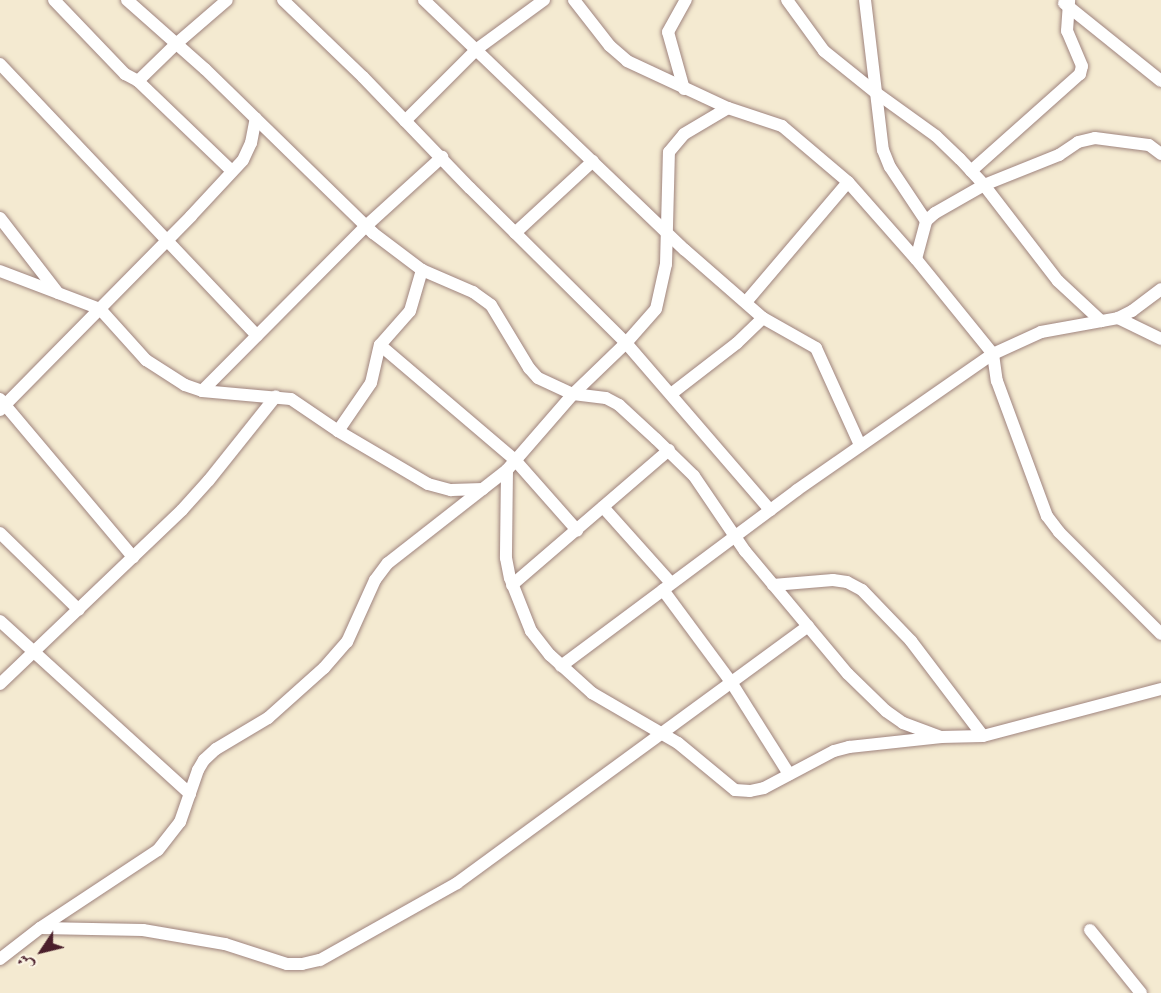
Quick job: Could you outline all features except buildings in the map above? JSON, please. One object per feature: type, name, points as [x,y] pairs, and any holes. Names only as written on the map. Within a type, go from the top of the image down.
[{"type":"street","points":[[54,0],[125,74],[138,81],[232,171]]},
{"type":"street","points":[[127,0],[256,118],[366,226],[422,270],[473,292],[491,305],[529,368],[538,378],[573,394],[591,394],[619,405],[669,450],[694,476],[773,585],[848,674],[886,711],[903,723],[941,737]]},
{"type":"street","points":[[138,81],[227,0]]},
{"type":"street","points":[[283,0],[626,343],[770,510]]},
{"type":"street","points":[[424,0],[593,161],[763,318],[816,348],[860,446]]},
{"type":"street","points":[[405,121],[477,49],[544,0]]},
{"type":"street","points":[[574,0],[610,46],[627,61],[728,108],[782,126],[848,182],[916,259],[993,354],[997,381],[1047,516],[1059,532],[1161,634]]},
{"type":"street","points":[[684,89],[668,32],[686,0]]},
{"type":"street","points":[[787,0],[824,51],[875,93],[936,136],[972,171],[1058,281],[1101,321]]},
{"type":"street","points":[[865,0],[880,140],[886,159],[926,221]]},
{"type":"street","points":[[972,171],[1080,74],[1082,66],[1067,31],[1066,2]]},
{"type":"street","points":[[1066,2],[1161,81]]},
{"type":"street","points":[[0,64],[257,336]]},
{"type":"street","points":[[0,959],[40,928],[158,850],[180,822],[198,770],[204,760],[216,749],[268,718],[339,652],[356,626],[375,580],[388,563],[511,465],[573,394],[626,343],[659,303],[666,264],[669,152],[684,134],[728,108]]},
{"type":"street","points":[[133,557],[2,405],[166,242],[232,171],[248,152],[256,118]]},
{"type":"street","points":[[916,259],[926,221],[935,213],[984,185],[1053,158],[1086,140],[1149,145],[1161,153]]},
{"type":"street","points":[[202,391],[366,226],[442,158]]},
{"type":"street","points":[[515,233],[593,161]]},
{"type":"street","points":[[746,302],[848,182]]},
{"type":"street","points":[[0,218],[58,293]]},
{"type":"street","points":[[338,431],[372,383],[380,345],[410,311],[422,270]]},
{"type":"street","points":[[0,271],[100,309],[146,360],[162,372],[202,391],[276,396],[298,402],[338,431],[428,484],[451,490],[483,489]]},
{"type":"street","points":[[561,666],[735,535],[993,354],[1041,332],[1118,318],[1132,311],[1161,289]]},
{"type":"street","points":[[671,394],[737,343],[763,318]]},
{"type":"street","points":[[1118,318],[1155,332],[1161,339]]},
{"type":"street","points":[[380,345],[511,465],[577,530]]},
{"type":"street","points":[[0,684],[79,610],[210,480],[276,396]]},
{"type":"street","points":[[512,585],[669,450]]},
{"type":"street","points":[[511,465],[506,558],[512,585],[531,631],[561,666],[592,693],[661,732],[735,790],[757,790],[834,751],[849,747],[941,737],[983,736],[1161,689]]},
{"type":"street","points":[[603,507],[667,586],[789,774]]},
{"type":"street","points":[[0,533],[79,610]]},
{"type":"street","points":[[773,585],[833,580],[847,582],[862,590],[911,641],[983,736]]},
{"type":"street","points":[[0,621],[190,794]]},
{"type":"street","points":[[40,928],[143,930],[225,944],[287,964],[302,964],[320,960],[457,883],[808,626]]},
{"type":"street","points":[[1090,930],[1141,993]]}]
